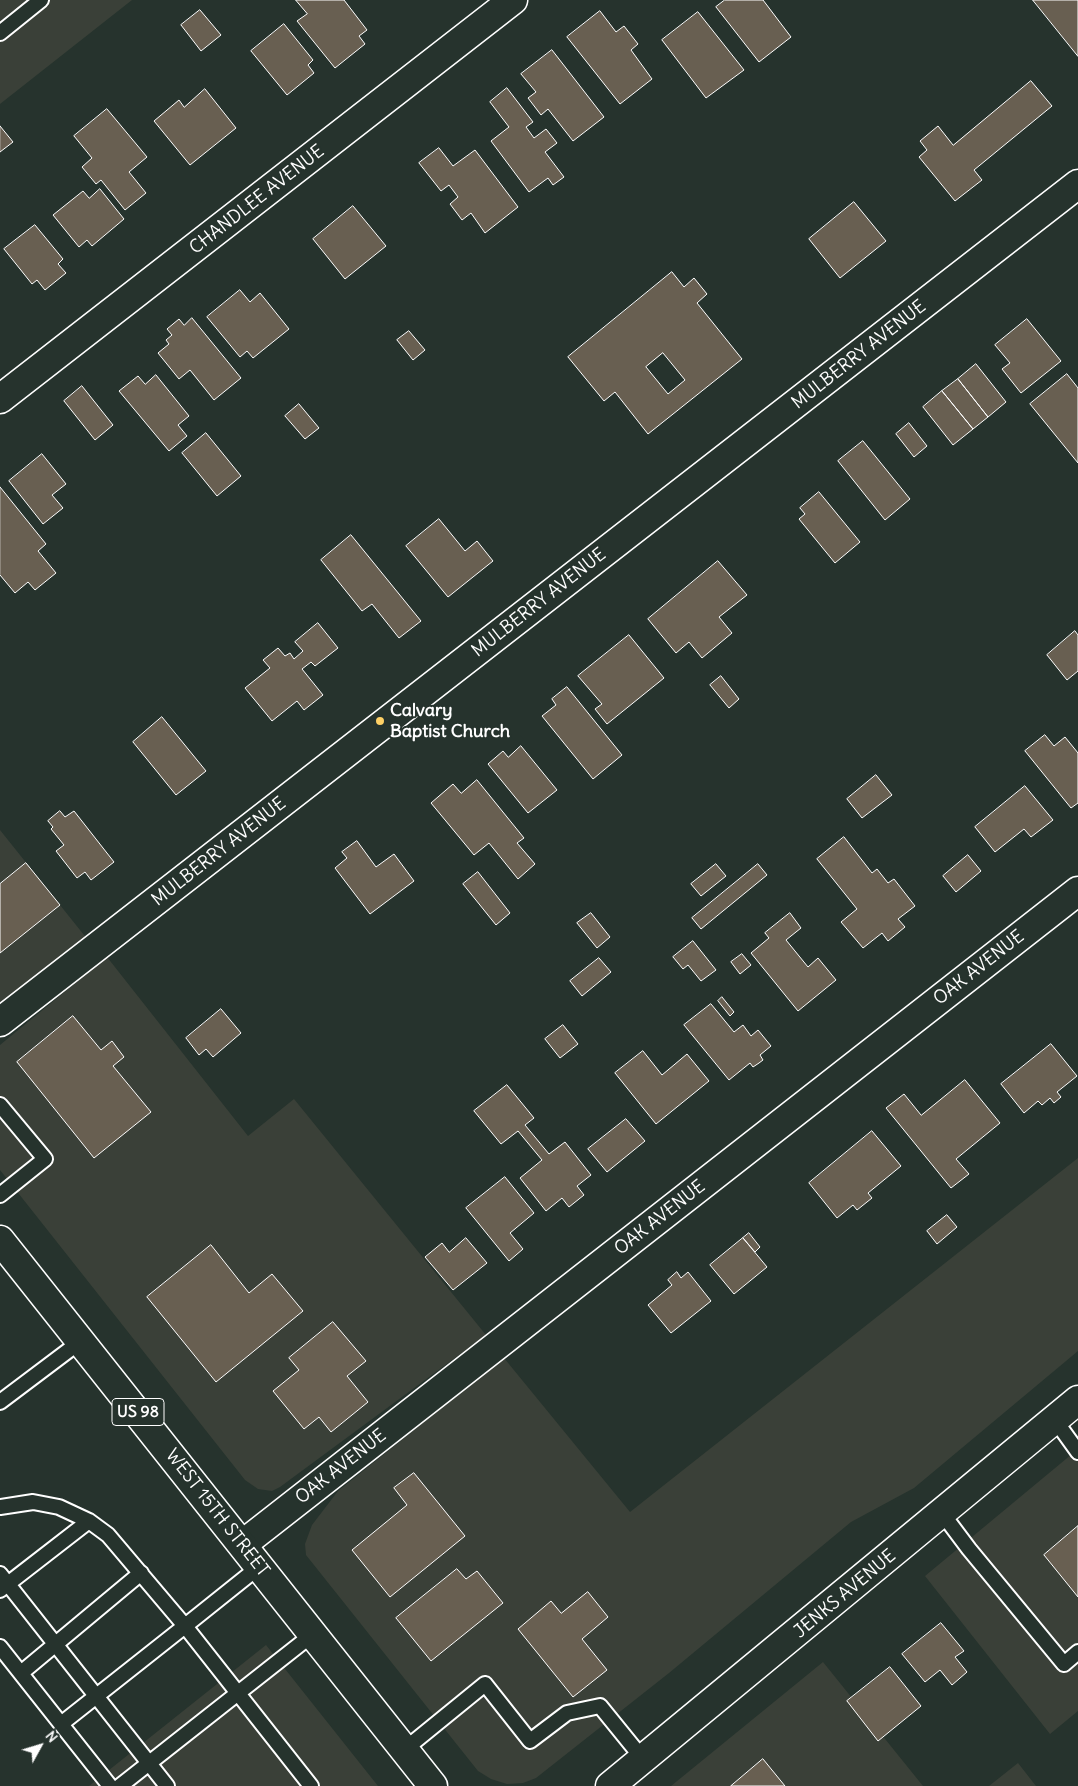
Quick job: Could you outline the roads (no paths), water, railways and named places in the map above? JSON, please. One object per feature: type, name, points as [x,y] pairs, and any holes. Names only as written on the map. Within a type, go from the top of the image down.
[{"type":"main road","name":"CHANDLEE AVENUE","points":[[0,399],[513,0]]},
{"type":"main road","name":"MULBERRY AVENUE","points":[[0,1022],[1078,184]]},
{"type":"main road","name":"OAK AVENUE","points":[[243,1544],[1078,891]]},
{"type":"main road","name":"WEST 15TH STREET","points":[[0,1240],[243,1544],[433,1786]]},
{"type":"main road","name":"JENKS AVENUE","points":[[610,1786],[1078,1400]]},
{"type":"lane","points":[[0,32],[41,0]]},
{"type":"lane","points":[[0,1194],[45,1158],[2,1111]]},
{"type":"lane","points":[[0,1402],[81,1341]]},
{"type":"lane","points":[[1055,1420],[1078,1452]]},
{"type":"lane","points":[[0,1506],[33,1502],[59,1507],[89,1521],[108,1535],[185,1626],[311,1786]]},
{"type":"lane","points":[[942,1513],[969,1549],[1064,1664],[1078,1652]]},
{"type":"lane","points":[[89,1521],[3,1583],[55,1644],[167,1786]]},
{"type":"lane","points":[[61,1724],[260,1566]]},
{"type":"lane","points":[[21,1673],[141,1574]]},
{"type":"lane","points":[[120,1786],[313,1634]]},
{"type":"lane","points":[[0,1647],[110,1786]]},
{"type":"lane","points":[[404,1750],[485,1684],[530,1741],[566,1713],[600,1706],[643,1759]]},
{"type":"place","name":"Calvary Baptist Church","points":[[380,721]]}]
